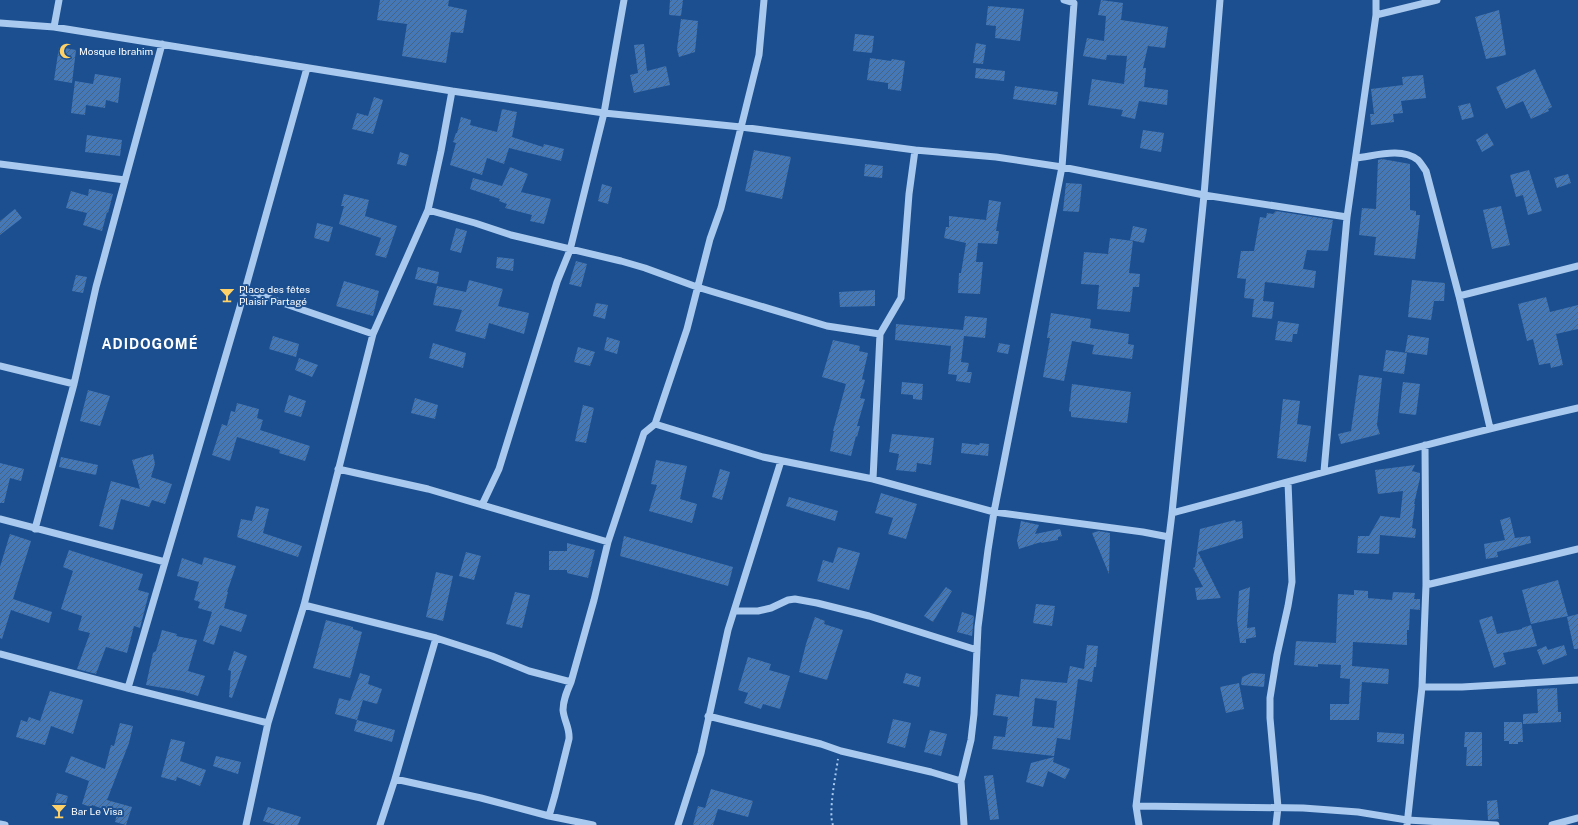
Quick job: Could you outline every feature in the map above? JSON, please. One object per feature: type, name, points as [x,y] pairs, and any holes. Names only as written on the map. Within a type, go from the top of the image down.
[{"type":"street","points":[[54,27],[59,0]]},
{"type":"street","points":[[482,504],[499,469],[557,282],[570,250],[604,113],[624,0]]},
{"type":"street","points":[[549,816],[569,739],[570,730],[563,709],[564,699],[571,682],[608,542],[644,433],[655,424],[687,329],[710,239],[721,208],[759,55],[764,0]]},
{"type":"street","points":[[964,825],[961,781],[971,740],[974,714],[978,626],[994,512],[1062,167],[1074,2],[1064,0]]},
{"type":"street","points":[[1139,825],[1136,806],[1172,513],[1204,195],[1220,0]]},
{"type":"street","points":[[1324,471],[1347,217],[1376,15],[1376,0]]},
{"type":"street","points":[[1376,15],[1437,0]]},
{"type":"street","points":[[0,23],[54,27],[452,91],[604,113],[741,128],[915,150],[996,157],[1062,167],[1204,195],[1347,217]]},
{"type":"street","points":[[35,529],[74,384],[96,287],[162,44]]},
{"type":"street","points":[[128,688],[245,290],[307,68]]},
{"type":"street","points":[[246,825],[268,723],[304,605],[373,334],[428,210],[452,91]]},
{"type":"street","points":[[873,479],[880,334],[901,298],[909,194],[915,150]]},
{"type":"street","points":[[1356,158],[1394,153],[1410,155],[1419,161],[1426,171],[1459,296],[1490,428]]},
{"type":"street","points":[[0,164],[125,180]]},
{"type":"street","points":[[428,210],[511,235],[570,250],[610,258],[697,288],[827,326],[880,334]]},
{"type":"street","points":[[1459,296],[1578,266]]},
{"type":"street","points":[[245,290],[373,334]]},
{"type":"street","points":[[0,366],[74,384]]},
{"type":"street","points":[[1172,513],[1324,471],[1490,428],[1578,408]]},
{"type":"street","points":[[655,424],[781,461],[873,479],[994,512],[1143,532],[1169,538]]},
{"type":"street","points":[[1407,823],[1422,688],[1426,585],[1425,445]]},
{"type":"street","points":[[678,825],[701,753],[728,630],[781,461]]},
{"type":"street","points":[[338,469],[428,489],[608,542]]},
{"type":"street","points":[[1276,825],[1278,807],[1270,718],[1270,698],[1292,582],[1288,482]]},
{"type":"street","points":[[0,519],[165,562]]},
{"type":"street","points":[[1426,585],[1578,549]]},
{"type":"street","points":[[734,612],[758,611],[771,608],[788,600],[795,599],[864,614],[977,650]]},
{"type":"street","points":[[304,605],[436,638],[529,670],[571,682]]},
{"type":"street","points":[[380,825],[436,638]]},
{"type":"street","points":[[0,654],[268,723]]},
{"type":"street","points":[[1422,688],[1578,680]]},
{"type":"street","points":[[708,716],[918,768],[961,781]]},
{"type":"street","points":[[395,779],[593,825]]},
{"type":"street","points":[[1136,806],[1278,807],[1358,812],[1407,823],[1496,825]]},
{"type":"street","points":[[1552,825],[1578,818]]},
{"type":"street","points":[[0,824],[5,825]]},
{"type":"path","points":[[834,825],[832,821],[833,794],[841,750]]},
{"type":"building","points":[[380,0],[449,0],[448,6],[467,10],[463,33],[451,32],[446,63],[402,56],[407,24],[377,20]]},
{"type":"building","points":[[670,0],[683,0],[681,16],[669,15]]},
{"type":"building","points":[[1101,0],[1123,3],[1121,20],[1168,27],[1165,48],[1148,46],[1143,68],[1146,68],[1144,87],[1168,90],[1167,105],[1139,101],[1135,119],[1121,116],[1123,110],[1088,105],[1092,79],[1124,84],[1127,56],[1107,55],[1106,60],[1083,56],[1087,38],[1104,41],[1106,16],[1098,15]]},
{"type":"building","points":[[988,6],[1024,9],[1020,41],[995,38],[996,26],[986,25]]},
{"type":"building","points":[[1499,10],[1506,55],[1486,59],[1475,17]]},
{"type":"building","points":[[681,19],[698,21],[695,52],[679,57],[677,49]]},
{"type":"building","points":[[855,34],[874,36],[872,53],[853,51]]},
{"type":"building","points":[[976,43],[986,45],[983,64],[973,63]]},
{"type":"building","points":[[644,44],[647,71],[666,66],[670,85],[634,93],[630,75],[638,73],[634,45]]},
{"type":"building","points":[[59,47],[76,50],[72,83],[54,80]]},
{"type":"building","points":[[870,58],[905,61],[901,91],[888,89],[888,83],[867,80]]},
{"type":"building","points":[[976,68],[1005,71],[1004,81],[975,78]]},
{"type":"building","points":[[1535,69],[1552,107],[1548,109],[1549,111],[1531,119],[1523,101],[1506,109],[1496,87]]},
{"type":"building","points":[[95,74],[121,78],[118,103],[106,100],[105,108],[86,105],[85,115],[71,113],[75,81],[93,84]]},
{"type":"building","points":[[1423,75],[1426,98],[1401,101],[1403,113],[1393,114],[1394,122],[1371,125],[1370,114],[1374,114],[1371,89],[1403,85],[1402,77]]},
{"type":"building","points":[[1015,86],[1058,92],[1056,105],[1013,99]]},
{"type":"building","points":[[374,97],[383,100],[373,134],[352,129],[357,113],[368,116]]},
{"type":"building","points":[[1470,103],[1474,117],[1462,120],[1458,106]]},
{"type":"building","points":[[502,109],[517,112],[512,137],[543,147],[544,144],[564,149],[561,161],[509,148],[504,164],[487,158],[482,175],[450,165],[456,143],[453,142],[461,117],[471,120],[470,125],[497,132]]},
{"type":"building","points":[[1143,130],[1164,133],[1161,152],[1140,148]]},
{"type":"building","points":[[1487,133],[1494,145],[1482,152],[1476,140]]},
{"type":"building","points":[[87,135],[122,140],[120,156],[85,152]]},
{"type":"building","points":[[754,150],[791,157],[782,199],[745,191]]},
{"type":"building","points":[[400,152],[409,155],[406,166],[397,164]]},
{"type":"building","points":[[1382,159],[1410,164],[1410,210],[1416,211],[1416,215],[1420,215],[1415,259],[1374,255],[1376,237],[1359,235],[1362,208],[1376,209],[1378,160]]},
{"type":"building","points":[[865,164],[883,166],[882,178],[864,176]]},
{"type":"building","points":[[510,167],[528,174],[521,192],[551,199],[544,224],[530,221],[532,215],[505,208],[507,204],[499,201],[500,199],[470,189],[473,178],[502,186]]},
{"type":"building","points":[[1529,170],[1542,211],[1528,215],[1523,195],[1516,197],[1510,175]]},
{"type":"building","points":[[1568,174],[1571,183],[1557,188],[1554,178]]},
{"type":"building","points":[[1066,183],[1082,184],[1079,212],[1063,211]]},
{"type":"building","points":[[602,184],[612,187],[608,204],[598,201]]},
{"type":"building","points":[[89,189],[113,194],[102,231],[83,225],[87,213],[66,208],[71,191],[88,196]]},
{"type":"building","points":[[344,194],[369,200],[365,216],[397,226],[386,258],[375,255],[381,238],[339,224],[344,206],[341,206]]},
{"type":"building","points":[[989,200],[1001,202],[996,231],[999,231],[997,244],[978,243],[976,262],[983,262],[980,294],[958,293],[959,273],[961,273],[966,243],[944,238],[946,227],[949,227],[949,216],[986,220]]},
{"type":"building","points":[[1501,206],[1510,245],[1492,249],[1483,210]]},
{"type":"building","points":[[15,209],[22,218],[0,235],[0,221]]},
{"type":"building","points":[[1276,211],[1333,220],[1328,251],[1307,250],[1303,269],[1316,271],[1314,288],[1265,282],[1263,301],[1274,302],[1272,319],[1252,317],[1254,299],[1244,298],[1246,279],[1237,278],[1241,251],[1254,251],[1260,217],[1266,218],[1267,213],[1273,214]]},
{"type":"building","points":[[317,223],[333,227],[329,242],[314,238]]},
{"type":"building","points":[[1133,226],[1147,229],[1144,243],[1130,240]]},
{"type":"building","points":[[456,228],[467,231],[461,253],[450,250]]},
{"type":"building","points":[[1110,238],[1133,241],[1129,273],[1140,274],[1139,287],[1133,287],[1130,312],[1097,309],[1099,285],[1081,284],[1084,252],[1108,254]]},
{"type":"building","points":[[497,257],[514,259],[513,271],[496,268]]},
{"type":"building","points":[[576,261],[587,264],[581,287],[569,284]]},
{"type":"building","points":[[418,267],[439,272],[437,284],[415,279]]},
{"type":"building","points":[[76,275],[87,277],[83,293],[72,291]]},
{"type":"building","points":[[469,280],[503,289],[498,306],[529,313],[524,334],[489,323],[485,339],[455,331],[462,310],[433,305],[437,286],[466,292]]},
{"type":"building","points":[[1412,280],[1445,283],[1444,301],[1434,301],[1431,320],[1408,317]]},
{"type":"building","points":[[344,281],[379,291],[373,316],[336,306]]},
{"type":"building","points":[[875,290],[875,306],[840,307],[839,292]]},
{"type":"building","points":[[1546,297],[1550,312],[1578,305],[1578,329],[1556,334],[1563,365],[1551,368],[1550,363],[1539,365],[1533,339],[1527,341],[1518,304]]},
{"type":"building","points":[[596,303],[608,305],[605,319],[593,316]]},
{"type":"building","points":[[1051,313],[1091,319],[1090,328],[1129,334],[1128,344],[1134,345],[1132,359],[1092,354],[1094,345],[1072,341],[1064,381],[1043,377],[1050,338],[1047,338]]},
{"type":"building","points":[[965,316],[987,318],[985,338],[964,336],[961,362],[969,363],[967,372],[972,372],[970,383],[956,381],[957,375],[948,374],[951,346],[895,340],[896,324],[963,330]]},
{"type":"building","points":[[1278,321],[1299,324],[1297,334],[1293,334],[1292,342],[1275,340]]},
{"type":"building","points":[[1408,335],[1429,338],[1427,355],[1405,352]]},
{"type":"building","points":[[273,336],[299,344],[296,357],[269,349]]},
{"type":"building","points":[[607,337],[620,341],[617,354],[604,350]]},
{"type":"building","points":[[833,340],[860,346],[859,351],[868,353],[862,379],[865,380],[860,398],[865,399],[857,426],[860,426],[851,456],[830,451],[833,431],[846,384],[822,377]]},
{"type":"building","points":[[433,343],[466,353],[463,368],[429,358]]},
{"type":"building","points":[[999,343],[1010,345],[1008,354],[997,352]]},
{"type":"building","points":[[578,347],[595,352],[590,366],[574,362]]},
{"type":"building","points":[[1386,350],[1407,353],[1404,374],[1383,371]]},
{"type":"building","points":[[299,358],[318,365],[312,377],[295,370]]},
{"type":"building","points":[[1359,375],[1382,378],[1377,425],[1380,434],[1341,444],[1338,434],[1351,431]]},
{"type":"building","points":[[902,382],[923,384],[922,400],[913,399],[913,395],[901,394]]},
{"type":"building","points":[[1403,382],[1420,384],[1416,415],[1399,413]]},
{"type":"building","points":[[1072,384],[1131,392],[1127,423],[1071,417],[1071,412],[1069,411]]},
{"type":"building","points":[[88,390],[110,396],[100,426],[80,421]]},
{"type":"building","points":[[289,395],[306,401],[301,417],[284,412]]},
{"type":"building","points":[[415,398],[438,405],[435,419],[411,413]]},
{"type":"building","points":[[1283,399],[1300,401],[1297,424],[1311,426],[1306,462],[1277,458]]},
{"type":"building","points":[[237,403],[259,409],[257,418],[263,420],[260,430],[310,446],[305,461],[279,453],[280,450],[237,437],[230,461],[212,455],[222,424],[227,426],[231,411],[235,412]]},
{"type":"building","points":[[583,405],[594,408],[586,443],[575,441]]},
{"type":"building","points":[[892,434],[934,438],[931,465],[917,463],[916,472],[896,470],[899,454],[889,452]]},
{"type":"building","points":[[962,443],[979,445],[980,443],[989,444],[988,456],[961,453]]},
{"type":"building","points":[[153,454],[155,464],[151,477],[172,484],[165,504],[152,500],[149,507],[121,499],[113,530],[99,526],[111,481],[140,489],[132,460]]},
{"type":"building","points":[[61,457],[98,465],[96,475],[59,467]]},
{"type":"building","points":[[656,460],[687,466],[680,499],[697,504],[692,523],[649,511],[657,485],[651,484]]},
{"type":"building","points":[[0,463],[24,469],[21,481],[10,478],[4,503],[0,503]]},
{"type":"building","points":[[1415,465],[1412,471],[1420,473],[1420,478],[1414,504],[1412,528],[1416,529],[1415,538],[1380,535],[1379,554],[1357,553],[1358,536],[1369,536],[1381,515],[1400,518],[1403,491],[1378,494],[1375,470]]},
{"type":"building","points":[[720,469],[730,472],[722,500],[712,497]]},
{"type":"building","points":[[881,493],[917,504],[906,539],[888,534],[893,518],[875,513]]},
{"type":"building","points":[[789,497],[838,511],[835,521],[786,506]]},
{"type":"building","points":[[256,506],[269,509],[263,533],[302,546],[298,557],[237,537],[241,519],[252,521]]},
{"type":"building","points":[[1510,517],[1515,538],[1530,536],[1531,543],[1497,552],[1498,557],[1486,559],[1484,544],[1505,540],[1500,520]]},
{"type":"building","points":[[1235,520],[1236,522],[1242,521],[1243,538],[1198,552],[1221,598],[1197,600],[1195,588],[1203,587],[1193,568],[1195,567],[1200,529]]},
{"type":"building","points":[[1021,521],[1039,525],[1035,534],[1060,529],[1062,536],[1058,537],[1058,540],[1041,542],[1019,549],[1017,541]]},
{"type":"building","points":[[1099,531],[1110,533],[1109,574],[1092,533]]},
{"type":"building","points":[[10,534],[31,541],[13,599],[52,612],[49,623],[11,610],[2,639],[0,638],[0,567]]},
{"type":"building","points":[[624,536],[733,567],[728,586],[620,556]]},
{"type":"building","points":[[567,543],[595,550],[588,578],[567,573],[567,570],[549,570],[549,551],[567,551]]},
{"type":"building","points":[[838,547],[860,553],[849,590],[817,581],[823,560],[833,563]]},
{"type":"building","points":[[69,550],[143,574],[138,590],[149,593],[140,628],[134,626],[127,653],[106,647],[96,674],[77,669],[90,633],[78,630],[82,616],[61,609],[73,571],[63,567]]},
{"type":"building","points":[[466,552],[481,556],[474,580],[459,576]]},
{"type":"building","points":[[204,557],[236,566],[227,592],[224,608],[247,615],[241,632],[220,625],[214,645],[203,641],[212,612],[198,608],[200,602],[194,600],[199,582],[177,576],[182,558],[202,565]]},
{"type":"building","points":[[436,572],[453,576],[443,621],[426,617]]},
{"type":"building","points":[[1558,580],[1568,616],[1531,624],[1522,590]]},
{"type":"building","points":[[946,587],[952,591],[933,622],[924,616]]},
{"type":"building","points":[[1250,587],[1247,628],[1255,627],[1256,637],[1246,639],[1246,643],[1240,643],[1237,621],[1239,591]]},
{"type":"building","points":[[1354,590],[1368,591],[1368,598],[1392,600],[1393,592],[1415,593],[1414,599],[1420,599],[1420,610],[1410,609],[1409,630],[1407,630],[1407,645],[1353,642],[1352,666],[1389,669],[1388,684],[1362,682],[1359,720],[1330,720],[1330,704],[1349,704],[1350,679],[1340,678],[1341,665],[1318,664],[1318,667],[1294,665],[1296,641],[1336,643],[1338,594],[1354,595]]},
{"type":"building","points":[[515,592],[530,595],[522,628],[506,624]]},
{"type":"building","points":[[1036,604],[1055,606],[1052,626],[1033,623]]},
{"type":"building","points":[[962,612],[974,616],[972,636],[957,632]]},
{"type":"building","points":[[1578,614],[1578,649],[1574,649],[1567,617]]},
{"type":"building","points":[[1492,616],[1497,634],[1522,629],[1531,625],[1537,646],[1503,653],[1506,664],[1494,668],[1479,620]]},
{"type":"building","points":[[815,617],[825,621],[824,624],[843,630],[827,680],[799,672]]},
{"type":"building","points":[[326,620],[353,627],[353,629],[362,632],[350,678],[313,668]]},
{"type":"building","points":[[162,630],[177,634],[176,636],[197,640],[188,671],[205,676],[198,696],[182,691],[146,685],[153,653],[156,651]]},
{"type":"building","points":[[1087,645],[1098,646],[1096,667],[1094,667],[1092,682],[1078,679],[1070,740],[1057,738],[1054,756],[992,749],[994,736],[1005,737],[1008,717],[993,715],[996,694],[1019,697],[1021,679],[1067,683],[1070,666],[1084,669]],"holes":[[[1035,698],[1057,701],[1054,728],[1032,726]]]},
{"type":"building","points":[[1564,645],[1567,655],[1543,665],[1537,650],[1546,646],[1548,650]]},
{"type":"building","points":[[234,651],[247,656],[232,698],[229,697],[231,671],[228,670]]},
{"type":"building","points":[[748,657],[771,664],[769,670],[790,676],[780,709],[763,704],[761,709],[744,703],[748,693],[738,690]]},
{"type":"building","points":[[360,673],[370,676],[368,684],[382,689],[377,704],[363,700],[357,720],[335,714],[339,698],[350,701]]},
{"type":"building","points":[[906,673],[921,677],[919,687],[903,683]]},
{"type":"building","points":[[1252,673],[1265,674],[1264,687],[1241,685],[1242,677]]},
{"type":"building","points":[[1239,683],[1244,709],[1226,713],[1220,687]]},
{"type":"building","points":[[1557,688],[1558,712],[1561,712],[1561,722],[1523,724],[1523,714],[1538,713],[1537,689]]},
{"type":"building","points":[[50,691],[83,700],[73,734],[51,726],[45,745],[16,737],[21,720],[27,722],[29,717],[40,721]]},
{"type":"building","points":[[893,719],[911,723],[905,748],[887,743]]},
{"type":"building","points":[[357,720],[395,730],[392,742],[354,731]]},
{"type":"building","points":[[1504,722],[1522,722],[1523,742],[1518,742],[1518,744],[1509,744],[1509,741],[1504,741]]},
{"type":"building","points":[[120,723],[133,726],[129,743],[107,800],[132,807],[126,825],[115,822],[117,814],[92,805],[91,807],[82,804],[89,781],[65,772],[71,756],[105,769],[111,745],[114,746]]},
{"type":"building","points":[[930,730],[947,734],[941,756],[924,752]]},
{"type":"building","points":[[1377,732],[1404,734],[1404,744],[1377,742]]},
{"type":"building","points":[[1465,732],[1482,732],[1482,766],[1466,766],[1467,747],[1464,747]]},
{"type":"building","points":[[171,739],[185,742],[180,761],[206,770],[200,786],[177,777],[176,781],[161,777]]},
{"type":"building","points":[[216,756],[241,762],[238,774],[213,766]]},
{"type":"building","points":[[1054,757],[1053,762],[1070,769],[1065,779],[1048,771],[1043,787],[1026,782],[1031,763]]},
{"type":"building","points":[[993,775],[999,819],[990,820],[984,776]]},
{"type":"building","points":[[711,789],[753,801],[748,817],[718,809],[713,825],[693,825],[698,806],[705,808]]},
{"type":"building","points":[[57,793],[68,796],[65,807],[54,804]]},
{"type":"building","points":[[1497,800],[1499,819],[1488,820],[1487,801]]},
{"type":"building","points":[[268,807],[301,817],[298,825],[276,825],[263,821]]},
{"type":"place","name":"Mosque Ibrahim","points":[[67,51]]},
{"type":"place","name":"Place des fêtes Plaisir Partagé","points":[[227,295]]},
{"type":"place","name":"Bar Le Visa","points":[[59,811]]},
{"type":"district","name":"ADIDOGOMÉ","points":[[150,344]]}]
